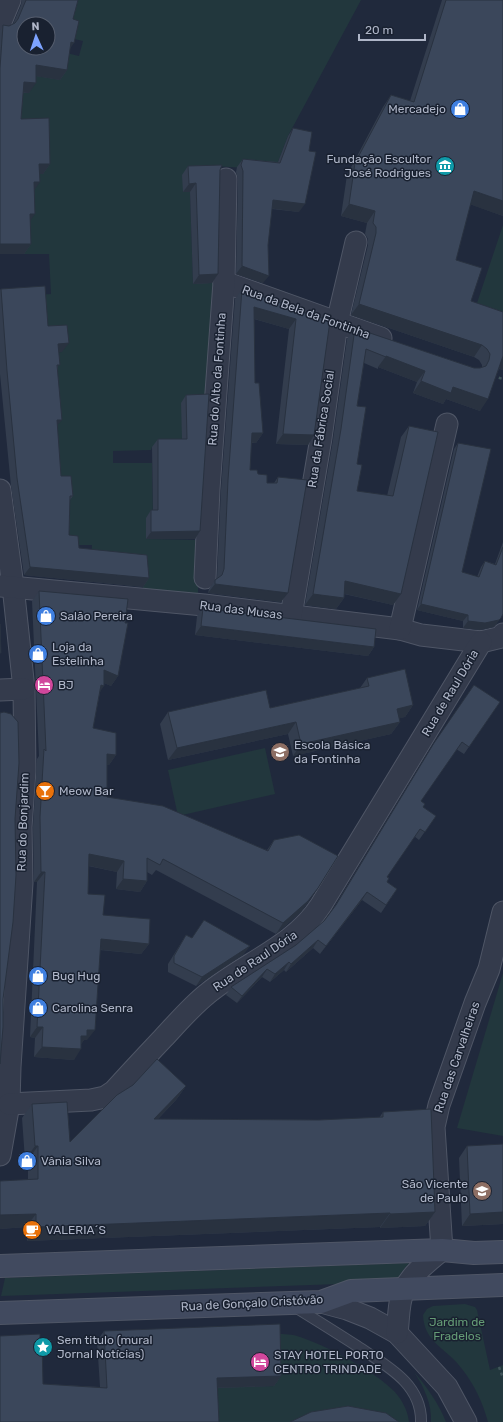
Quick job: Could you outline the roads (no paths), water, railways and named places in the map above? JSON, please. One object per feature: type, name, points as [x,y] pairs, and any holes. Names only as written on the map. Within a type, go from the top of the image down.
[{"type":"main road","points":[[0,1266],[442,1250],[474,1253],[503,1252]]},
{"type":"main road","name":"Rua de Gonçalo Cristóvão","points":[[0,1313],[321,1302],[351,1291],[503,1285]]},
{"type":"street","points":[[0,24],[10,0]]},
{"type":"street","name":"Rua do Alto da Fontinha","points":[[205,578],[209,489],[224,282],[226,179]]},
{"type":"street","name":"Rua da Fábrica Social","points":[[291,616],[338,323],[356,242]]},
{"type":"street","name":"Rua da Bela da Fontinha","points":[[224,282],[402,345]]},
{"type":"street","points":[[400,629],[447,424]]},
{"type":"street","name":"Rua do Bonjardim","points":[[0,498],[7,586],[24,689],[25,771],[21,827],[22,883],[10,1067],[10,1104],[0,1155]]},
{"type":"street","name":"Rua das Musas","points":[[7,586],[204,605],[400,629],[421,635],[481,642]]},
{"type":"street","points":[[481,642],[502,637],[503,634]]},
{"type":"street","name":"Rua de Raul Dória","points":[[10,1104],[91,1100],[105,1097],[114,1091],[184,1015],[206,994],[290,938],[308,923],[321,905],[481,642]]},
{"type":"street","points":[[0,690],[24,689]]},
{"type":"street","name":"Rua das Carvalheiras","points":[[442,1250],[434,1127],[438,1105],[489,969],[503,912]]},
{"type":"street","points":[[397,1332],[400,1304],[404,1290],[418,1270],[442,1250]]},
{"type":"street","points":[[321,1302],[347,1309],[370,1318],[397,1332],[447,1387],[466,1422]]},
{"type":"lane","points":[[288,1303],[325,1325],[397,1372],[409,1386],[417,1400],[421,1414],[421,1422]]},
{"type":"place","name":"Mercadejo","points":[[460,109]]},
{"type":"place","name":"Fundação Escultor José Rodrigues","points":[[445,166]]},
{"type":"place","name":"Salão Pereira","points":[[46,616]]},
{"type":"place","name":"Loja da Estelinha","points":[[38,654]]},
{"type":"place","name":"BJ","points":[[44,685]]},
{"type":"place","name":"Escola Básica da Fontinha","points":[[280,752]]},
{"type":"place","name":"Meow Bar","points":[[45,791]]},
{"type":"place","name":"Bug Hug","points":[[38,976]]},
{"type":"place","name":"Carolina Senra","points":[[38,1008]]},
{"type":"place","name":"Vânia Silva","points":[[27,1161]]},
{"type":"place","name":"São Vicente de Paulo","points":[[482,1191]]},
{"type":"place","name":"VALERIA´S","points":[[32,1230]]},
{"type":"place","name":"Sem titulo (mural Jornal Notícias)","points":[[43,1347]]},
{"type":"place","name":"STAY HOTEL PORTO CENTRO TRINDADE","points":[[260,1362]]},
{"type":"park label","name":"Jardim de Fradelos","points":[[457,1329]]}]
